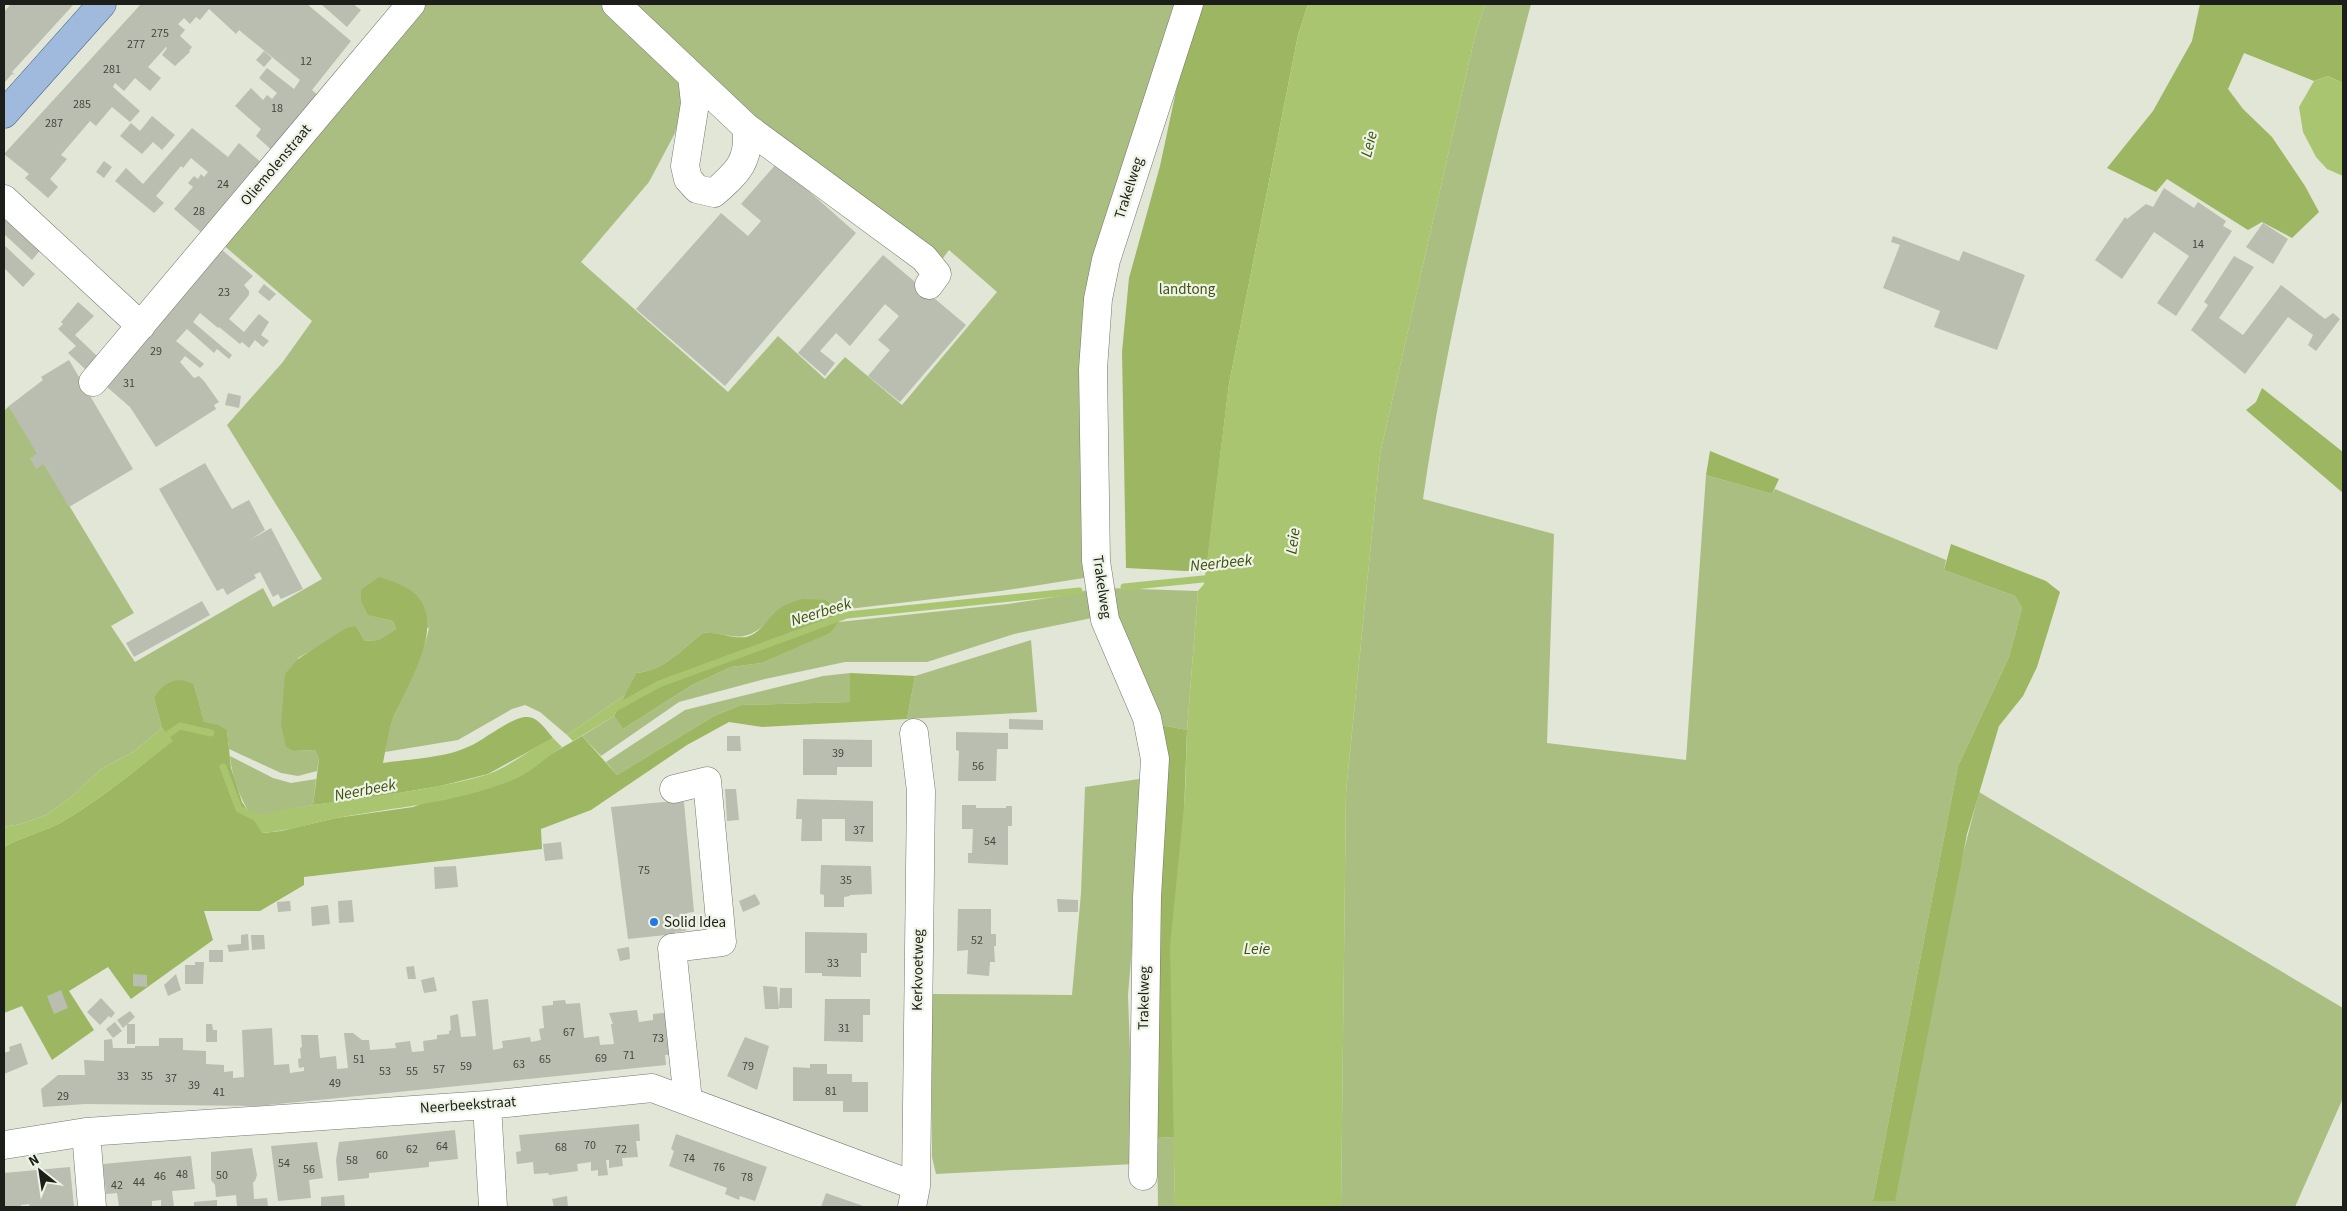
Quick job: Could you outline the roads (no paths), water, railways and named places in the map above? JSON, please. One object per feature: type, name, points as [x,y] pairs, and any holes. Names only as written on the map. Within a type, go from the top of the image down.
[{"type":"main road","points":[[4,114],[102,4]]},
{"type":"street","name":"Oliemolenstraat","points":[[93,382],[411,4]]},
{"type":"street","points":[[616,4],[746,127],[924,258],[937,274],[928,285]]},
{"type":"street","name":"Trakelweg","points":[[1143,1176],[1147,897],[1155,759],[1147,718],[1104,620],[1096,561],[1093,369],[1098,299],[1106,260],[1189,4]]},
{"type":"street","points":[[692,76],[695,103],[685,166],[688,179],[696,189],[714,193],[731,179],[744,162],[748,143],[746,127]]},
{"type":"street","points":[[4,199],[141,326]]},
{"type":"street","name":"Kerkvoetweg","points":[[914,733],[921,791],[914,1197]]},
{"type":"street","points":[[674,789],[707,781],[722,942],[672,948],[688,1101]]},
{"type":"street","name":"Neerbeekstraat","points":[[4,1145],[86,1132],[487,1104],[652,1088],[688,1101],[914,1197]]},
{"type":"street","points":[[487,1104],[493,1207]]},
{"type":"street","points":[[86,1132],[92,1207]]},
{"type":"water","name":"Leie","points":[[1308,4],[1485,4],[1475,36],[1380,454],[1346,792],[1341,1207],[1175,1207],[1170,946],[1185,795],[1187,730],[1198,591],[1204,584],[1229,384],[1298,35]]},
{"type":"water","points":[[2328,76],[2343,83],[2343,176],[2327,169],[2316,157],[2303,132],[2299,107],[2314,81]]},
{"type":"water","points":[[625,695],[614,716],[573,741],[567,735]]},
{"type":"water","points":[[162,728],[173,741],[118,784],[60,823],[4,847],[4,827],[21,824],[46,815],[71,797],[101,769],[133,752]]},
{"type":"water","points":[[553,738],[562,747],[527,772],[515,779],[472,794],[337,818],[272,832],[262,833],[252,817],[428,788],[486,775],[503,768]]},
{"type":"waterway","name":"Neerbeek","points":[[1124,587],[1213,578]]},
{"type":"waterway","name":"Neerbeek","points":[[612,710],[659,684],[847,615],[1079,591]]},
{"type":"waterway","name":"Neerbeek","points":[[160,740],[180,726],[211,733]]},
{"type":"waterway","name":"Neerbeek","points":[[223,767],[239,809],[261,820]]},
{"type":"place","name":"Solid Idea","points":[[654,922]]},
{"type":"park label","name":"landtong","points":[[1187,289]]}]
